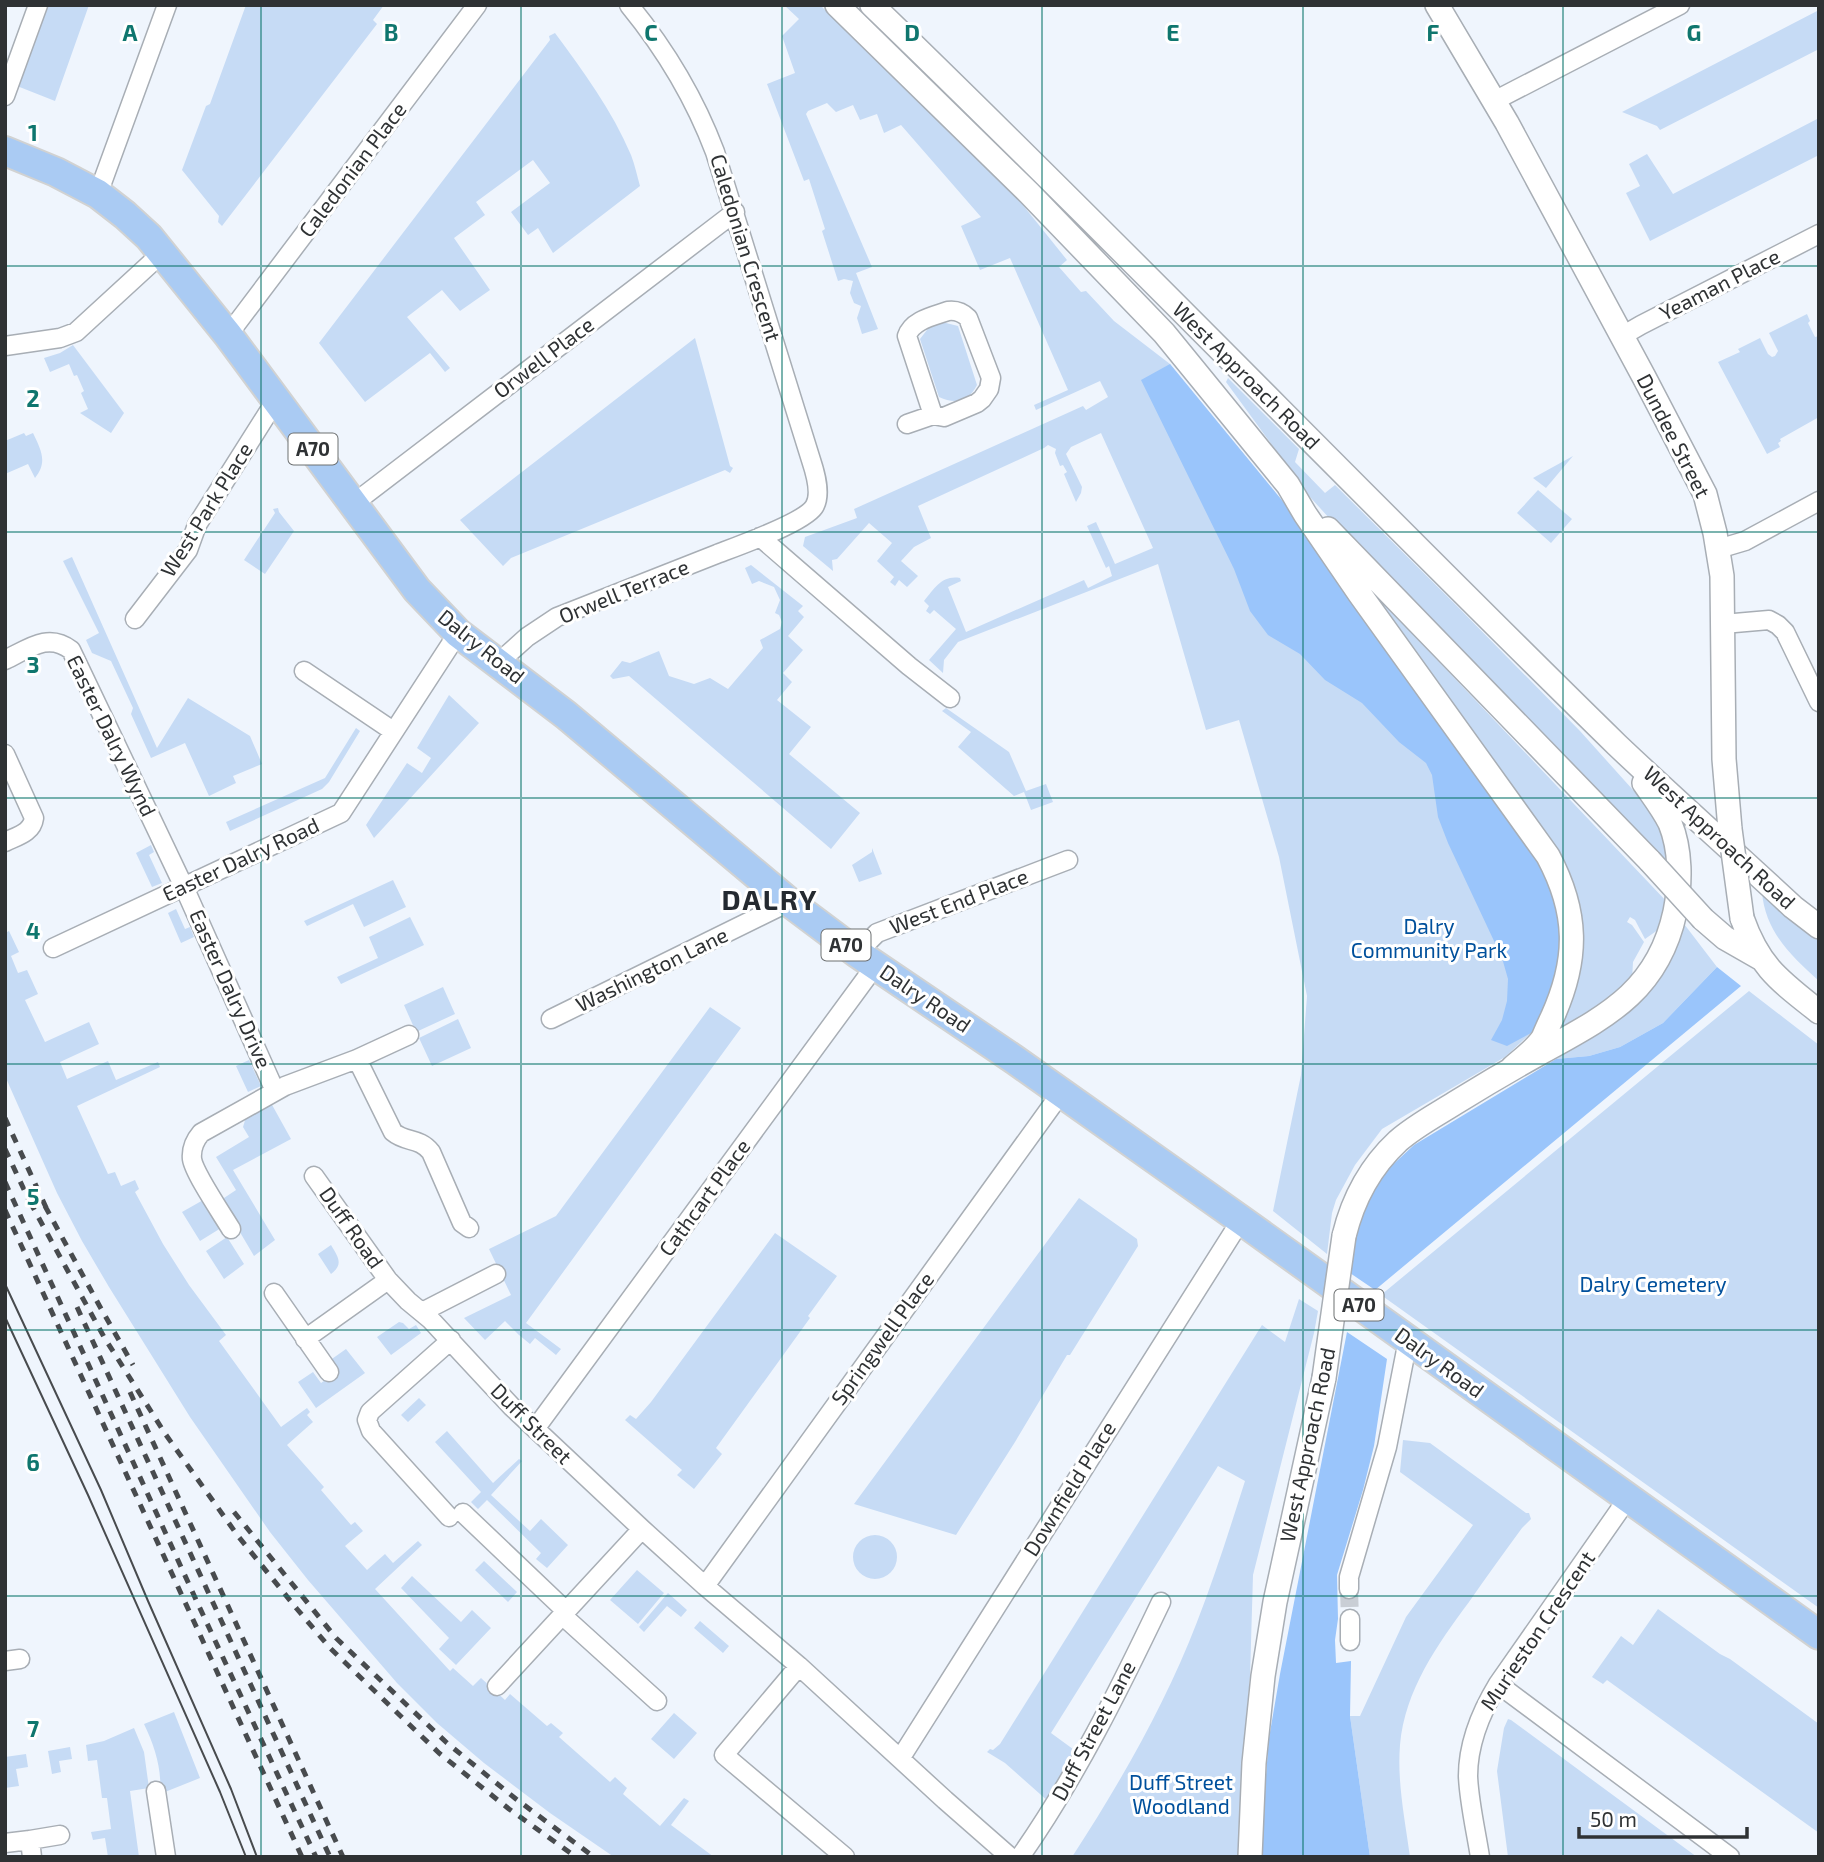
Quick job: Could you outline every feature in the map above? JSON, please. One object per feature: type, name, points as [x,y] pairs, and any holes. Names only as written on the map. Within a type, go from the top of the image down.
[{"type":"main road","name":"Dalry Road","points":[[5,151],[56,172],[98,194],[131,219],[228,335],[417,590],[458,633],[566,715],[789,902],[866,960],[1241,1220],[1819,1635]]},
{"type":"street","points":[[5,96],[38,5]]},
{"type":"street","points":[[98,194],[167,5]]},
{"type":"street","name":"Caledonian Place","points":[[228,335],[477,5]]},
{"type":"street","name":"Caledonian Crescent","points":[[629,5],[668,60],[698,113],[715,152],[815,473],[817,498],[813,508]]},
{"type":"street","name":"West Approach Road","points":[[837,5],[1029,193],[1160,328],[1288,485],[1334,536],[1703,919],[1725,938],[1760,958]]},
{"type":"street","name":"West Approach Road","points":[[872,5],[1008,136],[1620,747],[1793,907],[1819,927]]},
{"type":"street","name":"Dundee Street","points":[[1437,5],[1494,101],[1705,494],[1722,576],[1724,759],[1742,918],[1748,935],[1769,970],[1819,1012]]},
{"type":"street","points":[[1494,101],[1681,5]]},
{"type":"street","name":"Orwell Place","points":[[354,504],[735,212]]},
{"type":"street","name":"Yeaman Place","points":[[1622,337],[1819,234]]},
{"type":"street","points":[[5,346],[60,338],[83,328],[162,253]]},
{"type":"street","points":[[907,424],[933,415],[944,417],[977,403],[986,396],[991,385],[991,378],[968,318],[954,310],[916,323],[907,336],[933,415]]},
{"type":"street","name":"West Park Place","points":[[135,619],[188,550],[197,525],[276,400]]},
{"type":"street","name":"West Approach Road","points":[[1288,485],[1332,555],[1548,856],[1558,875],[1565,894],[1572,931],[1566,979],[1542,1040],[1512,1068]]},
{"type":"street","points":[[1718,549],[1745,541],[1819,501]]},
{"type":"street","name":"Orwell Terrace","points":[[498,663],[527,637],[557,617],[760,537],[801,518],[813,508]]},
{"type":"street","points":[[760,537],[950,698]]},
{"type":"street","points":[[1723,624],[1769,620],[1778,625],[1785,632],[1819,702]]},
{"type":"street","name":"Easter Dalry Road","points":[[53,948],[341,813],[458,633]]},
{"type":"street","name":"Easter Dalry Wynd","points":[[5,660],[47,641],[64,645],[71,650],[184,887]]},
{"type":"street","points":[[304,671],[393,731]]},
{"type":"street","name":"West Approach Road","points":[[1250,1857],[1254,1763],[1263,1675],[1275,1602],[1324,1378],[1349,1215],[1372,1171],[1391,1148],[1427,1120],[1512,1068],[1598,1021],[1627,999],[1656,961],[1669,934],[1678,900],[1679,877],[1675,838],[1662,808],[1620,747]]},
{"type":"street","points":[[5,754],[34,818],[28,831],[5,842]]},
{"type":"street","name":"West End Place","points":[[866,960],[877,933],[1068,860]]},
{"type":"street","name":"Easter Dalry Drive","points":[[184,887],[275,1091]]},
{"type":"street","name":"Washington Lane","points":[[551,1019],[789,902]]},
{"type":"street","name":"Cathcart Place","points":[[535,1429],[866,960]]},
{"type":"street","points":[[231,1229],[194,1166],[192,1156],[198,1136],[275,1091],[409,1035]]},
{"type":"street","points":[[357,1059],[393,1132],[422,1143],[430,1152],[462,1223],[469,1228]]},
{"type":"street","name":"Springwell Place","points":[[705,1586],[1061,1093]]},
{"type":"street","name":"Duff Road","points":[[314,1176],[388,1280],[450,1340]]},
{"type":"street","name":"Downfield Place","points":[[900,1759],[1241,1220]]},
{"type":"street","points":[[422,1312],[496,1274]]},
{"type":"street","name":"Duff Road","points":[[305,1339],[388,1280]]},
{"type":"street","points":[[274,1293],[329,1372]]},
{"type":"street","points":[[450,1340],[370,1412],[367,1420],[370,1431],[456,1515],[657,1701]]},
{"type":"street","name":"Duff Street","points":[[450,1340],[535,1429],[642,1529],[799,1666],[1010,1857]]},
{"type":"street","points":[[1349,1589],[1349,1577],[1387,1447],[1408,1340]]},
{"type":"street","name":"Murieston Crescent","points":[[1480,1857],[1468,1777],[1473,1740],[1487,1701],[1628,1498]]},
{"type":"street","points":[[497,1686],[642,1529]]},
{"type":"street","name":"Duff Street Lane","points":[[1020,1857],[1086,1753],[1161,1602]]},
{"type":"street","points":[[1350,1619],[1350,1642]]},
{"type":"street","points":[[799,1666],[724,1755],[845,1857]]},
{"type":"street","points":[[1498,1684],[1730,1857]]},
{"type":"street","points":[[156,1791],[166,1857]]},
{"type":"street","points":[[5,1843],[31,1848],[60,1835]]},
{"type":"green space","points":[[47,5],[89,5],[55,101],[17,86]]},
{"type":"green space","points":[[246,5],[384,5],[373,20],[377,24],[222,226],[218,222],[219,216],[182,170],[206,106],[210,104]]},
{"type":"green space","name":"Dalry Community Park","points":[[784,5],[820,5],[1018,199],[1067,260],[1059,267],[1081,292],[1086,291],[1114,321],[1170,364],[1289,509],[1384,646],[1546,1009],[1531,1033],[1505,1057],[1382,1129],[1355,1165],[1336,1200],[1327,1254],[1273,1211],[1301,1075],[1307,996],[1279,857],[1239,720],[1206,730],[1158,564],[958,642],[944,660],[943,673],[929,660],[956,629],[934,610],[930,614],[926,611],[929,606],[924,601],[935,587],[948,578],[960,578],[961,581],[948,587],[966,632],[1084,580],[1088,588],[1112,576],[1087,526],[1096,522],[1115,564],[1153,548],[1101,433],[1071,447],[1066,454],[1082,487],[1076,502],[1064,474],[1067,472],[1063,465],[1060,466],[1055,453],[1056,449],[1048,445],[918,506],[931,538],[914,547],[901,561],[918,576],[907,587],[899,580],[895,586],[890,582],[894,577],[877,561],[892,543],[869,523],[837,559],[832,560],[833,571],[803,546],[805,537],[857,518],[854,509],[1083,406],[1086,410],[1108,397],[1100,381],[1036,410],[1034,405],[1068,390],[1010,258],[980,270],[961,226],[981,217],[901,125],[884,133],[877,114],[860,120],[853,105],[836,112],[827,103],[806,114],[872,267],[856,273],[878,329],[862,334],[857,318],[861,306],[854,303],[850,293],[853,281],[838,281],[809,179],[804,181],[767,84],[795,73],[782,36],[799,19]]},
{"type":"green space","points":[[1819,10],[1819,49],[1660,130],[1657,126],[1622,112]]},
{"type":"green space","points":[[555,33],[615,122],[631,155],[640,186],[553,253],[538,228],[528,235],[511,212],[550,183],[533,160],[476,202],[485,215],[454,238],[490,290],[460,311],[442,290],[407,317],[450,368],[445,372],[430,353],[365,402],[319,343],[550,40],[549,36]]},
{"type":"green space","points":[[1819,118],[1819,155],[1650,241],[1626,193],[1640,186],[1629,164],[1647,154],[1673,194]]},
{"type":"green space","points":[[1807,314],[1815,337],[1819,336],[1819,417],[1780,439],[1780,447],[1767,454],[1718,362],[1740,352],[1738,349],[1760,338],[1768,354],[1775,356],[1778,351],[1769,333]]},
{"type":"green space","points":[[942,322],[958,326],[977,385],[970,395],[961,400],[951,401],[939,397],[920,339],[930,326]]},
{"type":"green space","points":[[695,338],[730,466],[733,468],[730,473],[725,470],[511,558],[503,566],[460,520]]},
{"type":"green space","points":[[73,345],[124,413],[111,433],[80,413],[88,409],[81,393],[84,391],[69,364],[50,372],[44,358]]},
{"type":"green space","points":[[1228,378],[1299,449],[1295,462],[1325,493],[1335,485],[1580,731],[1642,800],[1665,841],[1669,871],[1401,597],[1310,497],[1226,382]]},
{"type":"green space","points":[[24,433],[26,436],[33,433],[41,450],[41,467],[35,478],[28,464],[5,474],[5,441]]},
{"type":"green space","points":[[1573,456],[1546,488],[1533,478]]},
{"type":"green space","points":[[1538,490],[1572,519],[1551,543],[1517,513]]},
{"type":"green space","points":[[278,508],[294,531],[265,574],[244,560],[275,513],[273,509]]},
{"type":"green space","points":[[72,557],[157,748],[188,698],[250,736],[262,764],[233,776],[236,783],[209,796],[185,743],[151,758],[131,714],[133,708],[111,661],[92,653],[86,640],[99,633],[63,561]]},
{"type":"green space","points":[[751,565],[803,606],[798,611],[804,617],[788,636],[803,650],[783,673],[792,682],[777,700],[811,727],[789,754],[860,813],[831,849],[629,676],[613,679],[610,676],[622,661],[630,663],[659,651],[669,676],[694,684],[710,678],[728,689],[763,648],[760,640],[780,629],[782,622],[775,613],[780,600],[774,587],[759,581],[752,584],[745,568]]},
{"type":"green space","points":[[1350,568],[1668,903],[1662,927],[1645,939],[1635,920],[1630,917],[1627,922],[1644,942],[1633,962],[1632,980],[1552,1041]]},
{"type":"green space","points":[[449,695],[479,723],[374,838],[366,825],[407,763],[422,773],[431,758],[417,748]]},
{"type":"green space","points":[[946,708],[1009,752],[1026,791],[1046,784],[1053,802],[1031,810],[1024,792],[1014,796],[958,747],[971,732],[942,711]]},
{"type":"green space","points":[[356,728],[360,731],[322,789],[230,831],[226,822],[325,778]]},
{"type":"green space","points":[[151,845],[154,852],[149,855],[162,883],[152,887],[136,853]]},
{"type":"green space","points":[[872,848],[882,874],[859,882],[852,865],[872,852]]},
{"type":"green space","points":[[393,880],[406,907],[364,927],[353,904],[307,926],[304,921]]},
{"type":"green space","points":[[1762,892],[1819,940],[1819,981],[1781,942],[1768,919]]},
{"type":"green space","points":[[176,909],[185,929],[190,927],[194,937],[181,943],[168,913]]},
{"type":"green space","points":[[410,917],[424,945],[341,984],[337,977],[378,958],[369,937]]},
{"type":"green space","points":[[1681,920],[1717,967],[1663,1023],[1620,1047],[1589,1056],[1556,1059],[1621,1018],[1643,997]]},
{"type":"green space","points":[[9,931],[19,952],[11,956],[18,973],[27,970],[38,994],[25,1000],[45,1042],[89,1022],[99,1044],[60,1062],[67,1079],[108,1061],[116,1080],[158,1062],[160,1067],[77,1106],[108,1174],[115,1172],[121,1186],[135,1180],[139,1189],[135,1192],[163,1244],[226,1335],[219,1341],[281,1427],[307,1408],[310,1412],[307,1415],[313,1422],[287,1445],[324,1487],[321,1490],[351,1525],[355,1522],[363,1531],[345,1546],[367,1570],[385,1554],[393,1563],[418,1541],[422,1545],[375,1589],[450,1671],[453,1668],[473,1686],[481,1678],[505,1700],[510,1694],[547,1726],[551,1723],[563,1733],[559,1737],[610,1782],[615,1777],[627,1788],[623,1794],[660,1826],[684,1798],[689,1801],[671,1825],[714,1857],[614,1857],[550,1813],[484,1763],[437,1723],[397,1683],[270,1532],[190,1417],[82,1241],[57,1193],[5,1076],[5,933]]},
{"type":"green space","points":[[443,987],[455,1014],[416,1032],[404,1005]]},
{"type":"green space","name":"Dalry Cemetery","points":[[1749,991],[1819,1045],[1819,1608],[1381,1295]]},
{"type":"green space","points":[[710,1007],[741,1028],[526,1323],[561,1349],[556,1355],[535,1338],[530,1344],[505,1321],[485,1340],[464,1318],[511,1295],[489,1249],[556,1216]]},
{"type":"green space","points":[[458,1019],[471,1048],[432,1066],[419,1038]]},
{"type":"green space","points":[[249,1060],[261,1086],[248,1092],[236,1066]]},
{"type":"green space","points":[[271,1103],[291,1139],[233,1170],[275,1240],[254,1256],[221,1200],[236,1190],[216,1157],[249,1137],[243,1127],[246,1117]]},
{"type":"green space","points":[[1079,1198],[1137,1239],[1138,1246],[956,1535],[854,1504]]},
{"type":"green space","points":[[205,1199],[221,1228],[200,1241],[182,1212]]},
{"type":"green space","points":[[775,1233],[837,1276],[716,1448],[722,1454],[694,1489],[677,1475],[682,1470],[625,1420],[630,1415],[636,1419],[651,1402]]},
{"type":"green space","points":[[227,1237],[244,1264],[224,1279],[206,1251]]},
{"type":"green space","points":[[331,1245],[339,1264],[331,1274],[318,1254]]},
{"type":"green space","name":"Duff Street Woodland","points":[[1299,1299],[1318,1311],[1253,1575],[1250,1677],[1241,1772],[1239,1857],[1072,1857],[1124,1772],[1171,1683],[1204,1605],[1245,1481],[1218,1466],[1051,1733],[1077,1752],[1049,1802],[1005,1763],[987,1752],[1000,1744],[1262,1325],[1285,1342]]},
{"type":"green space","points":[[399,1322],[409,1329],[416,1325],[421,1333],[391,1355],[377,1337]]},
{"type":"green space","points":[[346,1349],[365,1373],[316,1408],[298,1382],[313,1372],[321,1383],[337,1372],[329,1361]]},
{"type":"green space","points":[[419,1398],[426,1405],[408,1422],[401,1415]]},
{"type":"green space","points":[[447,1431],[493,1483],[519,1459],[522,1461],[491,1495],[530,1531],[541,1519],[568,1545],[547,1568],[536,1559],[541,1553],[487,1500],[478,1509],[471,1502],[481,1492],[435,1442]]},
{"type":"green space","points":[[1403,1440],[1430,1443],[1529,1513],[1531,1519],[1445,1635],[1424,1669],[1408,1705],[1399,1759],[1410,1857],[1370,1857],[1350,1716],[1360,1716],[1406,1617],[1473,1525],[1400,1472]]},
{"type":"green space","points":[[875,1535],[891,1541],[897,1557],[891,1573],[875,1579],[859,1573],[853,1557],[859,1541]]},
{"type":"green space","points":[[484,1561],[517,1592],[508,1602],[475,1570]]},
{"type":"green space","points":[[637,1570],[664,1593],[638,1624],[610,1600]]},
{"type":"green space","points":[[412,1576],[461,1622],[472,1610],[491,1628],[456,1665],[439,1649],[449,1638],[401,1588]]},
{"type":"green space","points":[[668,1593],[687,1610],[681,1617],[667,1606],[644,1632],[639,1627]]},
{"type":"green space","points":[[1658,1609],[1819,1724],[1819,1833],[1607,1680],[1603,1684],[1592,1677],[1621,1636],[1633,1645]]},
{"type":"green space","points":[[700,1621],[729,1646],[723,1653],[694,1628]]},
{"type":"green space","points":[[174,1712],[200,1778],[160,1794],[157,1758],[144,1724]]},
{"type":"green space","points":[[674,1713],[697,1733],[674,1759],[651,1739]]},
{"type":"green space","points":[[1508,1719],[1697,1857],[1508,1857],[1497,1771]]},
{"type":"green space","points":[[134,1728],[144,1752],[149,1788],[130,1791],[139,1857],[108,1857],[105,1838],[93,1840],[91,1832],[111,1829],[107,1798],[102,1798],[97,1760],[88,1761],[86,1745],[104,1741]]},
{"type":"green space","points":[[70,1747],[72,1759],[59,1761],[61,1772],[52,1774],[48,1751]]},
{"type":"green space","points":[[26,1754],[28,1767],[16,1769],[19,1786],[5,1788],[5,1757]]},
{"type":"shaded area","points":[[1170,364],[1289,509],[1529,845],[1550,880],[1562,929],[1560,968],[1546,1009],[1531,1033],[1507,1046],[1491,1040],[1502,1020],[1507,1001],[1508,979],[1502,958],[1438,817],[1432,775],[1426,763],[1399,742],[1362,703],[1325,680],[1300,654],[1268,635],[1250,611],[1234,569],[1141,380]]},
{"type":"shaded area","points":[[1717,967],[1741,986],[1375,1290],[1350,1273],[1355,1240],[1366,1202],[1387,1170],[1414,1145],[1556,1059],[1589,1056],[1620,1047],[1663,1023]]},
{"type":"shaded area","points":[[1347,1332],[1387,1359],[1374,1446],[1337,1575],[1336,1663],[1351,1661],[1350,1716],[1370,1857],[1262,1857],[1269,1738]]},
{"type":"tunnel","points":[[1349,1589],[1350,1619]]},
{"type":"tram line","points":[[5,1284],[101,1490],[231,1789],[257,1857]]},
{"type":"tram line","points":[[5,1317],[88,1495],[220,1792],[246,1857]]},
{"type":"railway","points":[[5,1118],[49,1214]]},
{"type":"railway","points":[[5,1149],[34,1211]]},
{"type":"railway","points":[[5,1182],[316,1857]]},
{"type":"railway","points":[[30,1202],[104,1337],[166,1435],[238,1536],[297,1609],[330,1648],[439,1753],[509,1809],[576,1857]]},
{"type":"railway","points":[[45,1206],[133,1365]]},
{"type":"railway","points":[[5,1210],[302,1857]]},
{"type":"railway","points":[[77,1307],[330,1857]]},
{"type":"railway","points":[[130,1392],[343,1857]]},
{"type":"railway","points":[[234,1512],[336,1638],[447,1743],[594,1857]]},
{"type":"district","name":"DALRY","points":[[770,900]]}]
